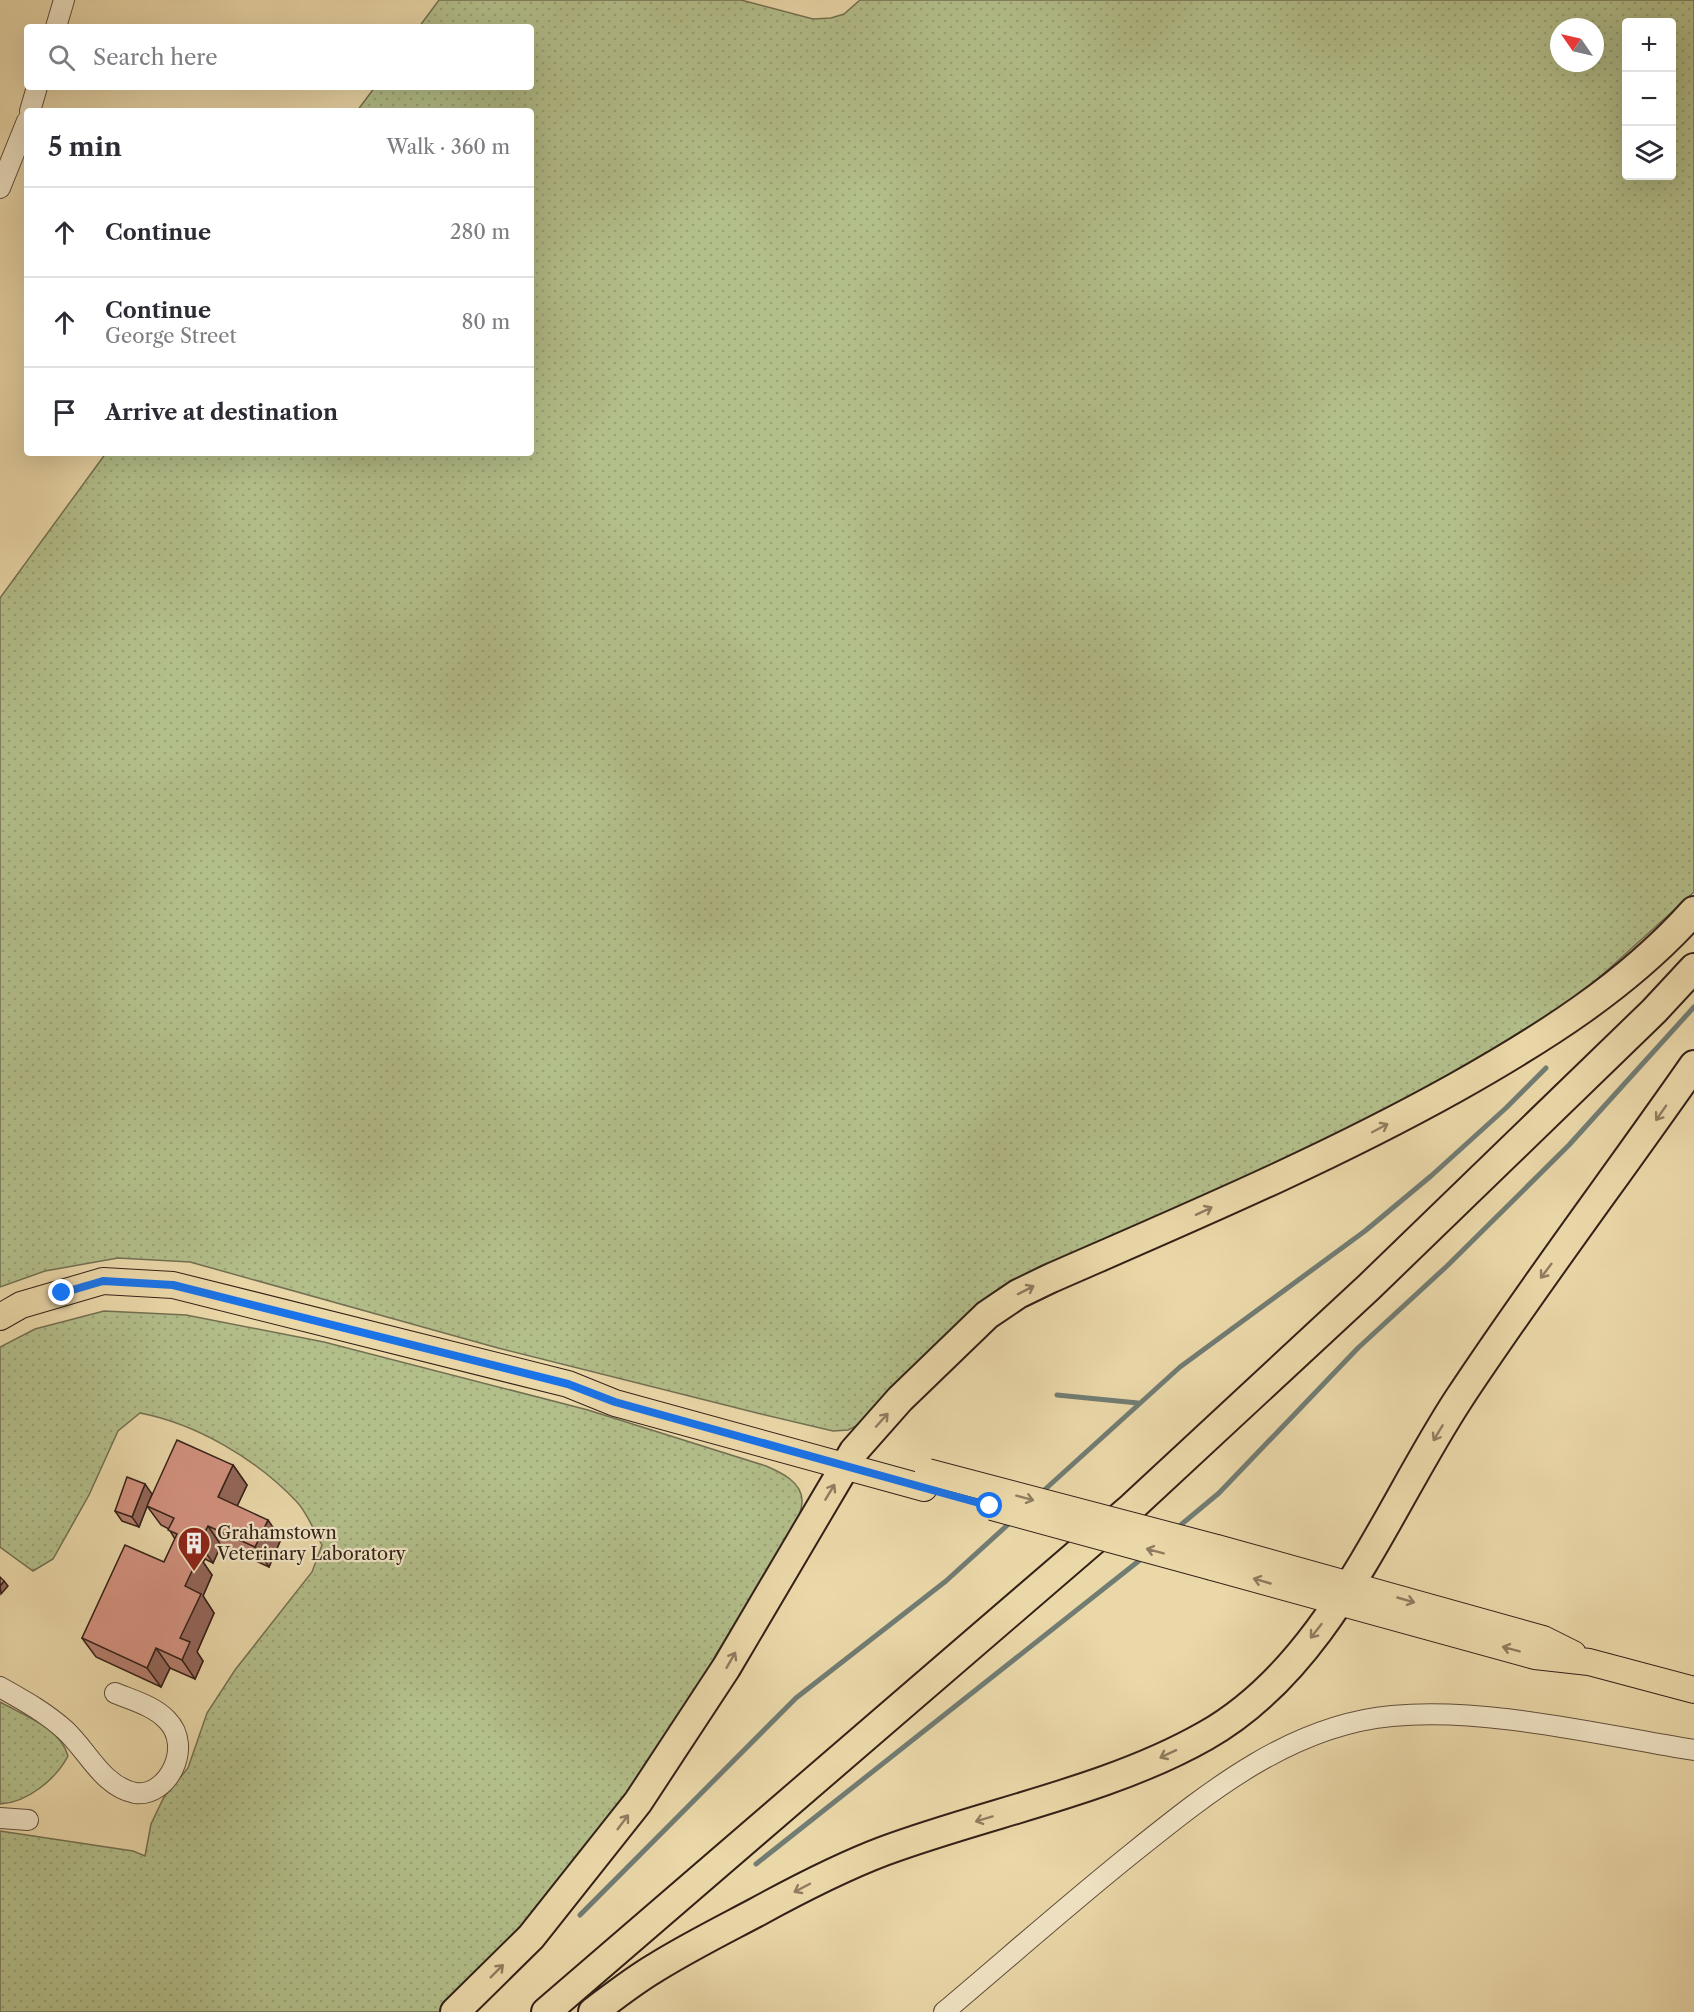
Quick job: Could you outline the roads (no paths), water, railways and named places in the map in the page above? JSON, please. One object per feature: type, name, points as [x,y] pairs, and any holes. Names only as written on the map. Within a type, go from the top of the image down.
[{"type":"highway","points":[[455,2012],[531,1937],[638,1802],[726,1668],[850,1458],[900,1399],[987,1315],[1018,1294],[1372,1133],[1469,1080],[1563,1023],[1621,981],[1667,941],[1694,911]]},
{"type":"highway","points":[[546,2012],[1132,1507],[1369,1287],[1653,1011],[1694,968]]},
{"type":"highway","points":[[593,2012],[654,1968],[828,1875],[884,1851],[1101,1780],[1160,1758],[1207,1735],[1272,1683],[1297,1656],[1344,1593],[1474,1375],[1694,1065]]},
{"type":"main road","points":[[0,1317],[21,1305],[103,1281],[173,1285],[568,1384],[615,1402],[850,1458],[1344,1593],[1543,1639],[1589,1662],[1694,1690]]},
{"type":"street","points":[[57,24],[64,0]]},
{"type":"street","points":[[31,108],[37,90]]},
{"type":"street","points":[[0,188],[24,128]]},
{"type":"street","points":[[0,1687],[40,1710],[66,1731],[112,1783],[137,1793],[152,1790],[165,1781],[179,1756],[180,1744],[175,1730],[167,1719],[154,1710],[115,1693]]},
{"type":"street","points":[[944,2012],[1064,1908],[1217,1786],[1293,1743],[1346,1723],[1391,1716],[1432,1714],[1505,1720],[1694,1750]]},
{"type":"street","points":[[0,1818],[27,1820]]},
{"type":"waterway","points":[[1177,1528],[1219,1493],[1358,1348],[1447,1266],[1569,1145],[1694,1007]]},
{"type":"waterway","points":[[1041,1493],[1180,1367],[1365,1231],[1431,1176],[1546,1068]]},
{"type":"waterway","points":[[1057,1395],[1138,1403]]},
{"type":"waterway","points":[[580,1915],[796,1698],[946,1581],[1013,1520]]},
{"type":"waterway","points":[[756,1864],[1145,1556]]},
{"type":"place","name":"Grahamstown Veterinary Laboratory","points":[[194,1572]]}]
